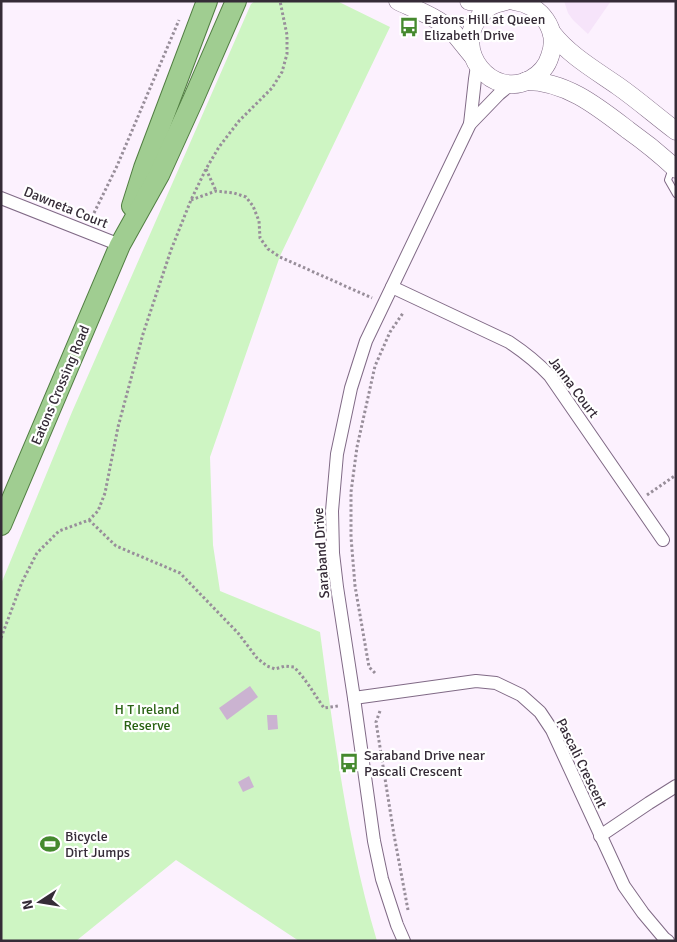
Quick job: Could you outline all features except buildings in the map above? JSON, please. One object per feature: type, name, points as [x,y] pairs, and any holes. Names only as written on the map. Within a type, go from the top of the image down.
[{"type":"main road","name":"Eatons Crossing Road","points":[[1,525],[120,245],[144,168],[207,1]]},
{"type":"main road","name":"Eatons Crossing Road","points":[[120,245],[159,175],[236,1]]},
{"type":"street","points":[[398,1],[425,14],[453,33],[487,76],[498,82],[546,83],[581,97],[642,140],[674,168]]},
{"type":"street","points":[[469,1],[501,3]]},
{"type":"street","points":[[514,1],[533,7],[544,8],[548,24],[558,42],[676,130]]},
{"type":"street","points":[[475,61],[470,43],[474,25],[485,10],[501,3]]},
{"type":"street","points":[[519,83],[536,76],[545,67],[552,51],[552,33]]},
{"type":"street","name":"Saraband Drive","points":[[470,124],[475,61]]},
{"type":"street","name":"Saraband Drive","points":[[404,941],[382,879],[374,840],[337,587],[333,553],[332,511],[337,454],[350,388],[366,342],[470,124],[499,94],[519,83]]},
{"type":"street","name":"Dawneta Court","points":[[1,198],[120,245]]},
{"type":"street","name":"Janna Court","points":[[392,287],[509,342],[538,363],[550,376],[663,540]]},
{"type":"street","name":"Pascali Crescent","points":[[354,698],[476,681],[496,683],[522,695],[540,712],[552,730],[624,886],[643,913],[668,941]]},
{"type":"street","points":[[600,836],[676,786]]},
{"type":"lane","points":[[674,168],[668,180],[676,194]]},
{"type":"path","points":[[1,638],[22,582],[38,553],[59,532],[89,520],[98,511],[105,493],[120,419],[143,334],[171,250],[191,200],[206,168],[219,147],[238,121],[272,88],[282,72],[287,54],[287,35],[280,1]]},
{"type":"path","points":[[94,213],[117,166],[180,19]]},
{"type":"path","points":[[206,168],[216,191]]},
{"type":"path","points":[[191,200],[216,191],[234,193],[246,197],[253,206],[259,222],[260,238],[268,249],[384,304]]},
{"type":"path","points":[[375,673],[369,667],[355,586],[351,537],[351,492],[357,447],[375,366],[390,332],[403,313]]},
{"type":"path","points":[[637,502],[676,475]]},
{"type":"path","points":[[89,520],[116,546],[180,573],[238,633],[257,658],[267,666],[275,669],[286,666],[294,667],[304,677],[324,708],[338,706]]},
{"type":"path","points":[[380,710],[376,722],[394,835],[410,918]]},
{"type":"shaded area","points":[[564,1],[611,1],[588,34],[573,20],[568,13]]},
{"type":"green space","name":"H T Ireland Reserve","points":[[255,1],[337,1],[390,27],[280,256],[210,457],[213,545],[220,591],[320,632],[349,826],[377,941],[299,941],[176,860],[76,941],[1,941],[1,584],[72,412],[251,4]]},
{"type":"place","name":"Eatons Hill at Queen Elizabeth Drive","points":[[409,27]]},
{"type":"place","name":"Saraband Drive near Pascali Crescent","points":[[349,763]]},
{"type":"place","name":"Bicycle Dirt Jumps","points":[[50,844]]}]
